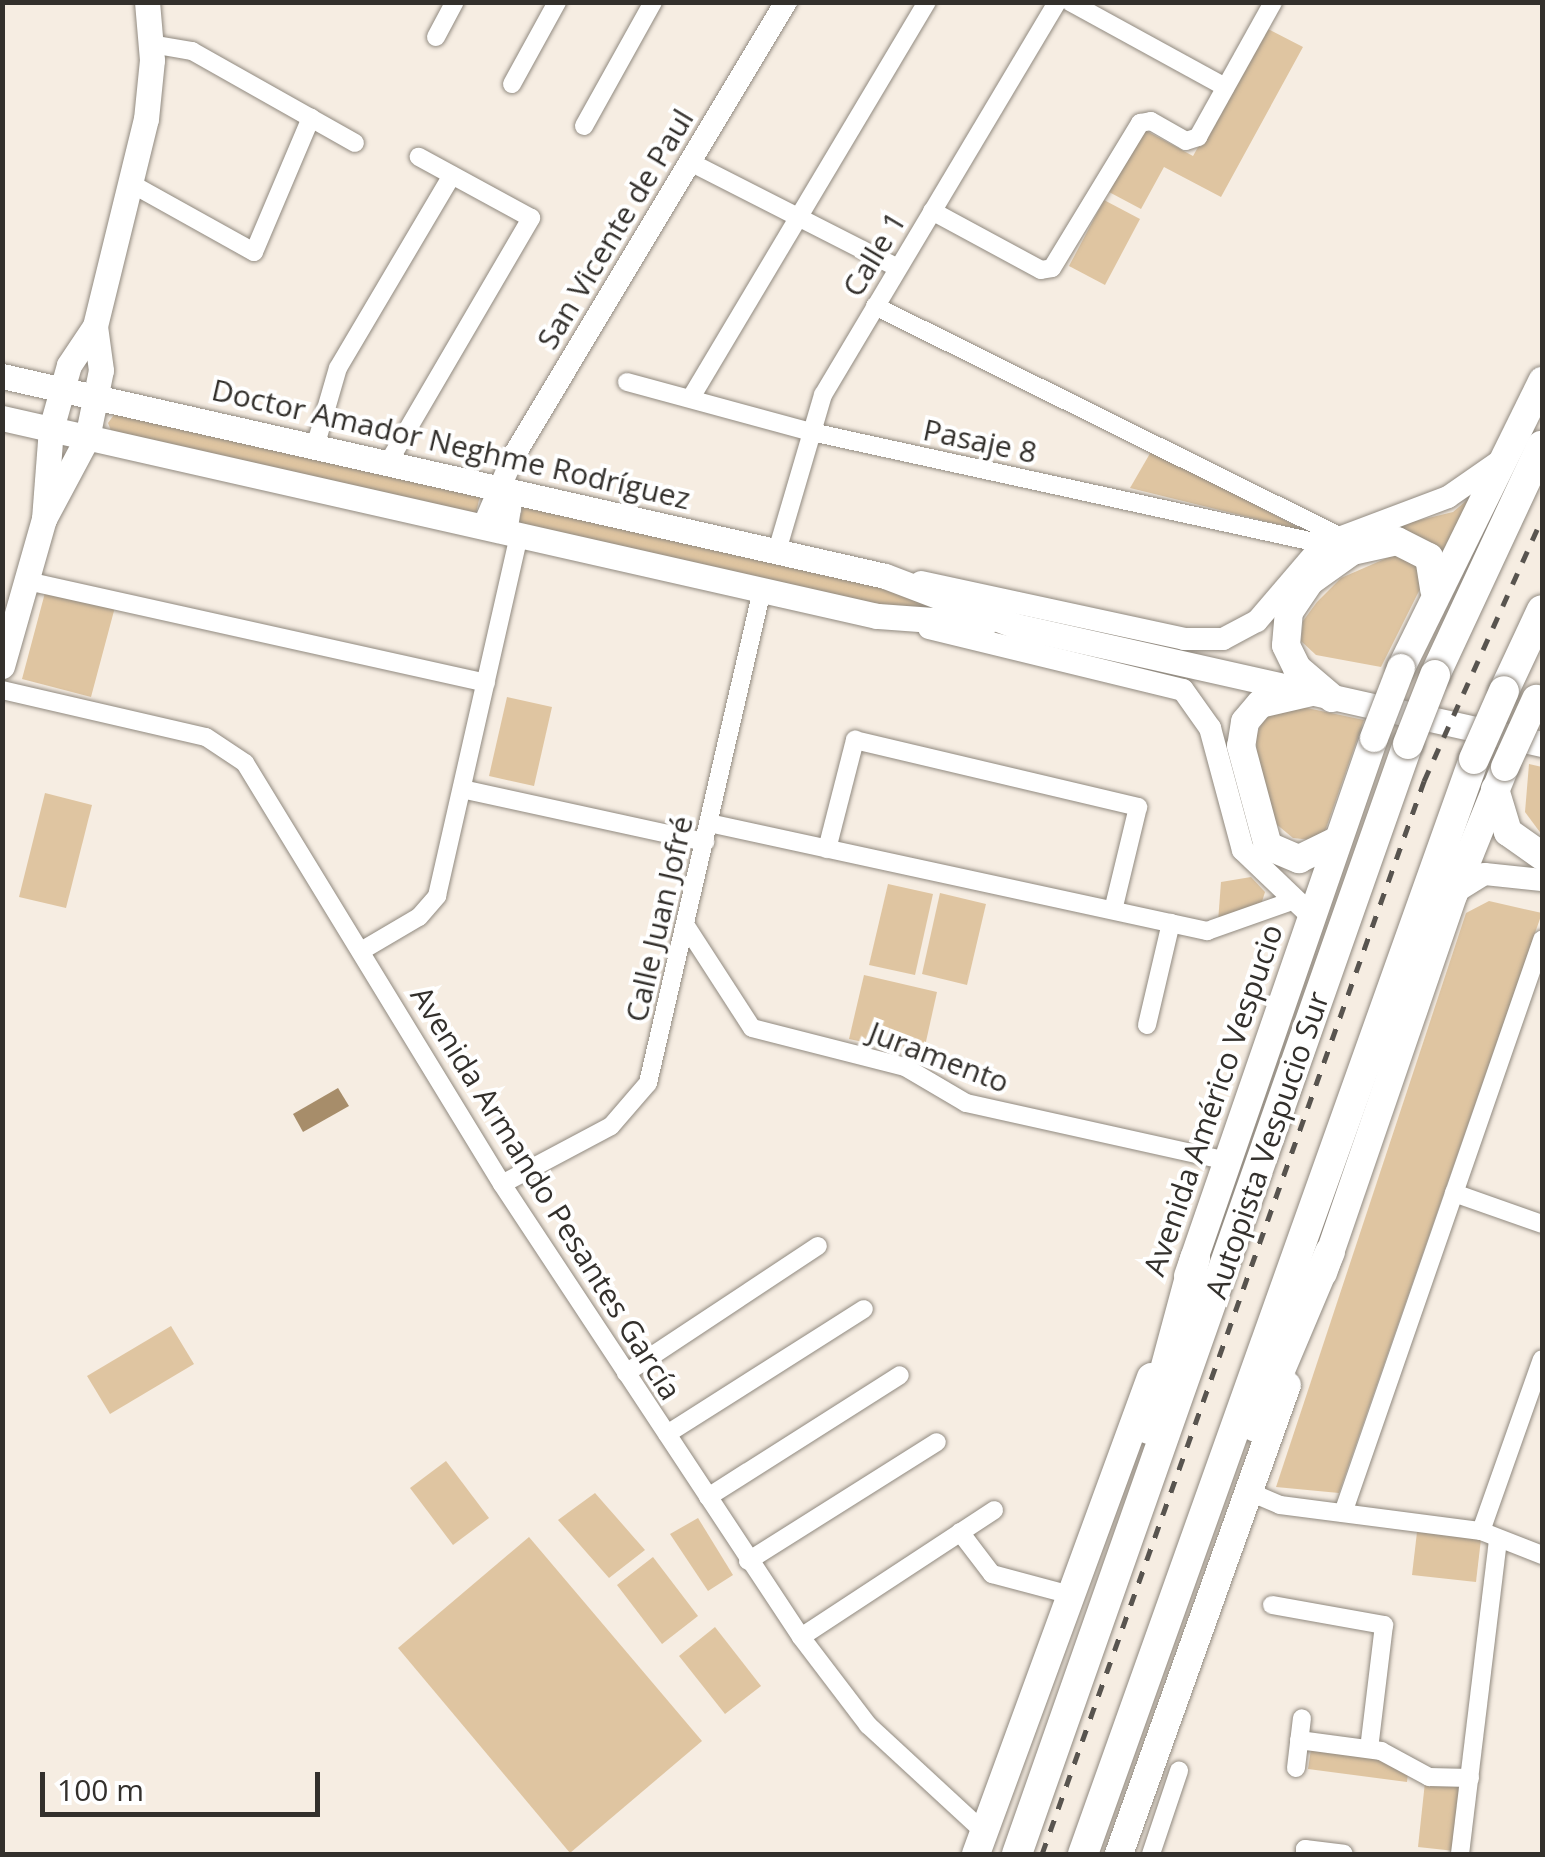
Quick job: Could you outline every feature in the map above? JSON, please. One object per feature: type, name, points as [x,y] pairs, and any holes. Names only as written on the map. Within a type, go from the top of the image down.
[{"type":"highway","name":"Autopista Vespucio Sur","points":[[1017,1854],[1408,744],[1435,675],[1542,446]]},
{"type":"highway","points":[[1083,1854],[1474,759],[1542,610]]},
{"type":"highway","points":[[1162,1640],[1330,1252]]},
{"type":"highway","points":[[1086,1665],[1194,1258]]},
{"type":"main road","points":[[2,666],[6,638],[44,519],[51,429],[62,390],[95,326],[150,98],[147,2]]},
{"type":"main road","points":[[44,519],[87,438],[101,370],[95,326]]},
{"type":"main road","name":"Doctor Amador Neghme Rodríguez","points":[[2,376],[885,576],[1016,626],[1542,744]]},
{"type":"main road","name":"Avenida Américo Vespucio","points":[[980,1843],[1227,1162],[1301,908],[1336,842],[1432,596],[1542,381]]},
{"type":"main road","name":"Doctor Amador Neghme Rodríguez","points":[[2,418],[877,616],[1016,626]]},
{"type":"main road","points":[[1322,695],[1302,673],[1286,645],[1292,605],[1316,575],[1359,548],[1404,542],[1433,562],[1432,596]]},
{"type":"main road","points":[[1119,1854],[1252,1493],[1330,1252],[1454,894],[1539,692]]},
{"type":"main road","points":[[1322,695],[1260,704],[1245,722],[1241,746],[1258,831],[1268,846],[1299,859],[1336,842]]},
{"type":"main road","points":[[1500,778],[1510,836],[1542,856]]},
{"type":"street","points":[[436,37],[455,2]]},
{"type":"street","points":[[512,84],[558,2]]},
{"type":"street","points":[[584,126],[654,2]]},
{"type":"street","name":"San Vicente de Paul","points":[[503,531],[489,502],[502,489],[518,449],[786,2]]},
{"type":"street","points":[[692,396],[928,2]]},
{"type":"street","name":"Calle 1","points":[[776,551],[807,432],[898,268],[1057,2]]},
{"type":"street","points":[[1070,2],[1225,87]]},
{"type":"street","points":[[932,211],[1047,270],[1137,125],[1147,120],[1192,141],[1272,2]]},
{"type":"street","points":[[151,44],[192,51],[355,143]]},
{"type":"street","points":[[130,183],[254,252],[311,118]]},
{"type":"street","points":[[388,463],[531,218],[419,157]]},
{"type":"street","points":[[690,162],[898,268]]},
{"type":"street","points":[[316,447],[338,368],[452,175]]},
{"type":"street","points":[[876,306],[1330,540],[1448,497],[1500,461]]},
{"type":"street","name":"Pasaje 8","points":[[627,382],[692,396],[807,432],[1330,540]]},
{"type":"street","points":[[361,951],[430,908],[486,683],[503,531]]},
{"type":"street","name":"Doctor Amador Neghme Rodríguez","points":[[885,576],[1210,641],[1257,621],[1330,540]]},
{"type":"street","points":[[27,580],[486,683]]},
{"type":"street","name":"Calle Juan Jofré","points":[[502,1184],[612,1126],[642,1094],[653,1071],[762,590]]},
{"type":"street","name":"Doctor Amador Neghme Rodríguez","points":[[877,616],[1183,690],[1206,720],[1243,850],[1301,908]]},
{"type":"street","name":"Avenida Armando Pesantes García","points":[[2,690],[206,737],[230,749],[260,783],[502,1184],[748,1560],[868,1724],[980,1843]]},
{"type":"street","points":[[827,849],[855,740],[1138,808],[1112,910]]},
{"type":"street","points":[[462,789],[705,842]]},
{"type":"street","points":[[710,822],[1216,931],[1301,908]]},
{"type":"street","points":[[1454,894],[1485,874],[1542,880]]},
{"type":"street","points":[[1147,1025],[1171,923]]},
{"type":"street","name":"Juramento","points":[[686,926],[752,1028],[905,1067],[966,1103],[1227,1162]]},
{"type":"street","points":[[1343,1513],[1454,1193],[1534,988],[1542,940]]},
{"type":"street","points":[[1454,1193],[1542,1224]]},
{"type":"street","points":[[626,1373],[818,1246]]},
{"type":"street","points":[[667,1434],[864,1309]]},
{"type":"street","points":[[1460,1854],[1490,1535],[1542,1359]]},
{"type":"street","points":[[708,1498],[900,1375]]},
{"type":"street","points":[[748,1560],[936,1442]]},
{"type":"street","points":[[1252,1493],[1280,1505],[1490,1535],[1542,1555]]},
{"type":"street","points":[[801,1637],[994,1510]]},
{"type":"street","points":[[960,1532],[992,1574],[1070,1595]]},
{"type":"street","points":[[1272,1604],[1384,1625],[1369,1749]]},
{"type":"street","points":[[1296,1768],[1302,1718]]},
{"type":"street","points":[[1299,1740],[1369,1749],[1428,1777],[1470,1778]]},
{"type":"street","points":[[1151,1854],[1179,1771]]},
{"type":"street","points":[[1305,1852],[1344,1854]]},
{"type":"shaded area","points":[[1266,28],[1303,47],[1221,197],[1164,167],[1141,209],[1109,192],[1143,129],[1193,156]]},
{"type":"shaded area","points":[[1104,200],[1140,219],[1105,285],[1069,266]]},
{"type":"shaded area","points":[[116,412],[480,495],[476,514],[112,433],[108,423]]},
{"type":"shaded area","points":[[1152,450],[1305,531],[1130,488]]},
{"type":"shaded area","points":[[1472,496],[1442,558],[1387,528],[1453,512]]},
{"type":"shaded area","points":[[523,506],[892,586],[945,606],[904,612],[524,528],[519,522]]},
{"type":"shaded area","points":[[1396,554],[1419,561],[1427,575],[1381,667],[1316,655],[1301,641],[1303,621],[1317,602],[1341,578]]},
{"type":"shaded area","points":[[46,589],[115,607],[91,697],[22,679]]},
{"type":"shaded area","points":[[507,697],[552,707],[534,786],[489,776]]},
{"type":"shaded area","points":[[1288,704],[1364,720],[1324,834],[1311,840],[1293,838],[1275,823],[1257,756],[1256,736],[1266,714]]},
{"type":"shaded area","points":[[1529,764],[1542,767],[1542,835],[1525,812]]},
{"type":"shaded area","points":[[45,793],[92,805],[66,908],[19,897]]},
{"type":"shaded area","points":[[1251,877],[1265,892],[1260,908],[1218,922],[1221,882]]},
{"type":"shaded area","points":[[888,884],[933,894],[915,975],[869,965]]},
{"type":"shaded area","points":[[940,893],[986,904],[967,985],[922,974]]},
{"type":"shaded area","points":[[1489,901],[1542,913],[1339,1493],[1276,1487],[1466,913]]},
{"type":"shaded area","points":[[864,975],[937,992],[923,1055],[849,1039]]},
{"type":"shaded area","points":[[338,1088],[349,1106],[303,1132],[293,1114]]},
{"type":"shaded area","points":[[171,1326],[194,1364],[110,1414],[87,1376]]},
{"type":"shaded area","points":[[446,1461],[489,1518],[453,1545],[410,1488]]},
{"type":"shaded area","points":[[595,1493],[645,1550],[609,1578],[558,1520]]},
{"type":"shaded area","points":[[698,1518],[733,1575],[708,1591],[670,1534]]},
{"type":"shaded area","points":[[1417,1532],[1481,1539],[1476,1582],[1412,1575]]},
{"type":"shaded area","points":[[529,1537],[702,1741],[570,1853],[398,1648]]},
{"type":"shaded area","points":[[653,1557],[698,1616],[662,1644],[617,1585]]},
{"type":"shaded area","points":[[715,1627],[761,1686],[725,1714],[679,1656]]},
{"type":"shaded area","points":[[1311,1749],[1379,1757],[1408,1773],[1407,1782],[1308,1769]]},
{"type":"shaded area","points":[[1425,1782],[1462,1786],[1455,1851],[1418,1847]]},
{"type":"railway","points":[[1042,1854],[1424,781],[1542,519]]}]
